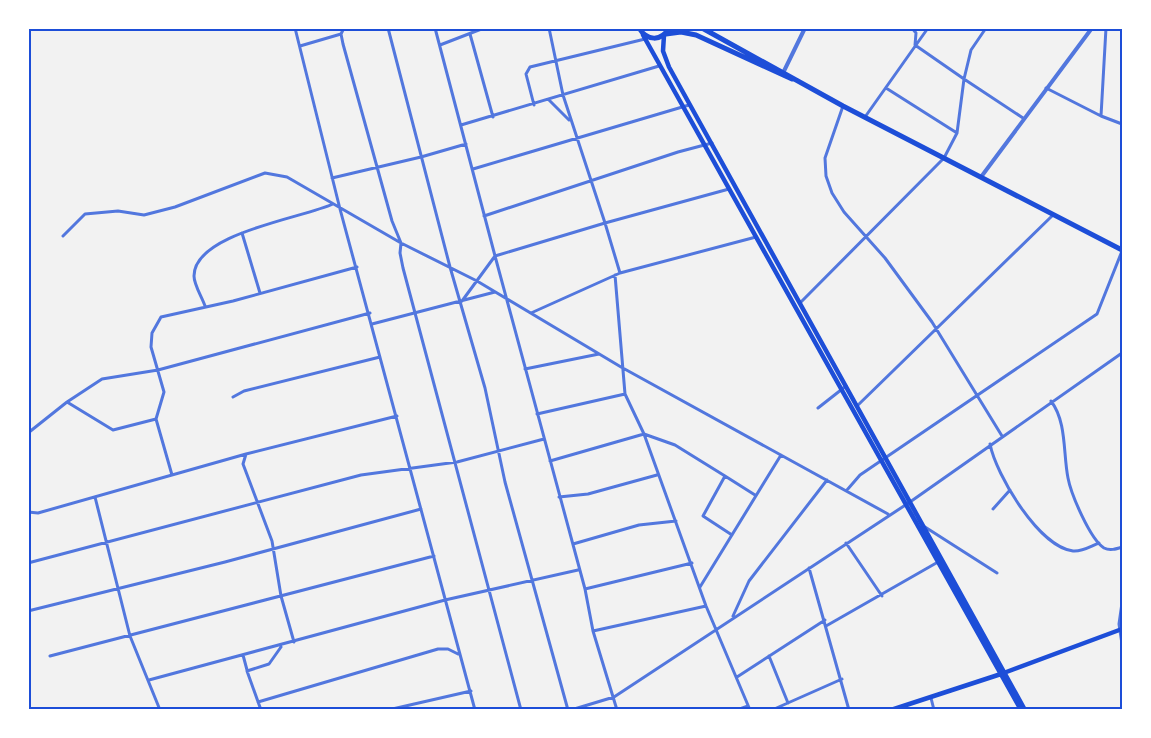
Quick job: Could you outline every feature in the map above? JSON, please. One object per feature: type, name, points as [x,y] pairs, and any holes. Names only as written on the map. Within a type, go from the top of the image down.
[{"type":"highway","points":[[702,28],[784,71],[843,106],[1122,250]]},
{"type":"highway","points":[[640,30],[651,39],[666,32],[696,34],[801,82]]},
{"type":"main road","points":[[640,30],[709,144],[908,503],[938,562],[1003,674]]},
{"type":"main road","points":[[666,32],[664,56],[686,105]]},
{"type":"main road","points":[[760,236],[800,303],[884,460]]},
{"type":"main road","points":[[908,503],[1023,710]]},
{"type":"main road","points":[[891,710],[1003,674],[1121,630]]},
{"type":"street","points":[[295,28],[340,209],[476,710]]},
{"type":"street","points":[[344,28],[341,34],[379,166],[392,221],[401,243],[400,253],[457,462],[520,710]]},
{"type":"street","points":[[387,28],[450,267],[485,388],[532,581],[569,710],[614,697],[888,514],[908,503],[1122,353]]},
{"type":"street","points":[[435,28],[484,216],[509,300],[578,570],[585,589],[593,631],[617,710]]},
{"type":"street","points":[[440,45],[484,28]]},
{"type":"street","points":[[549,28],[563,95],[620,273]]},
{"type":"street","points":[[784,71],[805,28]]},
{"type":"street","points":[[912,28],[916,33],[915,45]]},
{"type":"street","points":[[865,117],[928,28]]},
{"type":"street","points":[[800,303],[944,158],[957,133],[964,79],[971,50],[986,28]]},
{"type":"street","points":[[981,178],[1023,118],[1092,28]]},
{"type":"street","points":[[1101,116],[1106,28]]},
{"type":"street","points":[[300,46],[341,34]]},
{"type":"street","points":[[470,34],[493,117]]},
{"type":"street","points":[[534,105],[527,70],[556,60],[646,39]]},
{"type":"street","points":[[915,45],[1023,118]]},
{"type":"street","points":[[461,125],[660,66]]},
{"type":"street","points":[[886,88],[957,133]]},
{"type":"street","points":[[1046,88],[1122,124]]},
{"type":"street","points":[[549,100],[571,121]]},
{"type":"street","points":[[473,170],[686,105]]},
{"type":"street","points":[[843,106],[825,153],[826,176],[836,200],[867,236],[936,328],[1002,436]]},
{"type":"street","points":[[332,178],[466,144]]},
{"type":"street","points":[[484,216],[709,144]]},
{"type":"street","points":[[63,236],[85,214],[118,211],[144,215],[175,207],[265,173],[287,177],[401,243],[477,281],[621,367],[888,514]]},
{"type":"street","points":[[461,303],[495,256],[733,188]]},
{"type":"street","points":[[206,306],[194,279],[197,266],[216,245],[242,233],[306,215],[333,204]]},
{"type":"street","points":[[857,406],[1053,215]]},
{"type":"street","points":[[242,233],[260,293]]},
{"type":"street","points":[[531,313],[620,273],[760,236]]},
{"type":"street","points":[[847,490],[860,475],[1099,312],[1122,250]]},
{"type":"street","points":[[172,475],[156,419],[164,392],[151,347],[152,333],[158,320],[167,314],[260,293],[357,267]]},
{"type":"street","points":[[615,275],[625,394],[644,434],[706,606],[749,708],[737,710]]},
{"type":"street","points":[[372,324],[461,303],[495,292]]},
{"type":"street","points":[[28,434],[67,402],[102,379],[158,370],[370,313]]},
{"type":"street","points":[[525,369],[600,354]]},
{"type":"street","points":[[233,397],[244,391],[380,357]]},
{"type":"street","points":[[818,408],[844,388]]},
{"type":"street","points":[[537,414],[625,394]]},
{"type":"street","points":[[1051,401],[1064,441],[1071,488],[1087,525],[1106,549],[1122,547]]},
{"type":"street","points":[[67,402],[113,430],[156,419]]},
{"type":"street","points":[[28,512],[38,513],[235,459],[246,454],[397,416]]},
{"type":"street","points":[[550,461],[644,434],[675,445],[755,495]]},
{"type":"street","points":[[28,563],[361,475],[402,467],[410,469],[457,462],[544,439]]},
{"type":"street","points":[[990,444],[1010,490],[1042,535],[1052,542],[1075,551],[1099,543]]},
{"type":"street","points":[[246,454],[243,464],[273,548],[281,596],[294,643]]},
{"type":"street","points":[[700,587],[781,455]]},
{"type":"street","points":[[235,459],[243,464]]},
{"type":"street","points":[[559,497],[588,494],[657,475]]},
{"type":"street","points":[[725,476],[703,516],[732,535]]},
{"type":"street","points":[[732,617],[749,581],[826,480]]},
{"type":"street","points":[[993,509],[1010,490]]},
{"type":"street","points":[[95,497],[120,588],[130,636],[160,710]]},
{"type":"street","points":[[28,610],[420,509]]},
{"type":"street","points":[[573,544],[639,525],[677,521]]},
{"type":"street","points":[[921,524],[997,573]]},
{"type":"street","points":[[846,543],[882,596]]},
{"type":"street","points":[[50,656],[434,556]]},
{"type":"street","points":[[826,626],[938,562]]},
{"type":"street","points":[[585,589],[692,563]]},
{"type":"street","points":[[810,568],[849,710]]},
{"type":"street","points":[[149,680],[294,643],[445,600],[578,570]]},
{"type":"street","points":[[1122,603],[1122,644]]},
{"type":"street","points":[[593,631],[706,606]]},
{"type":"street","points":[[736,677],[825,620]]},
{"type":"street","points":[[247,671],[269,664],[281,646]]},
{"type":"street","points":[[258,702],[438,649],[453,650],[460,655]]},
{"type":"street","points":[[243,655],[261,710]]},
{"type":"street","points":[[769,656],[788,703]]},
{"type":"street","points":[[772,710],[842,679]]},
{"type":"street","points":[[388,710],[471,691]]},
{"type":"street","points":[[931,696],[934,710]]}]
